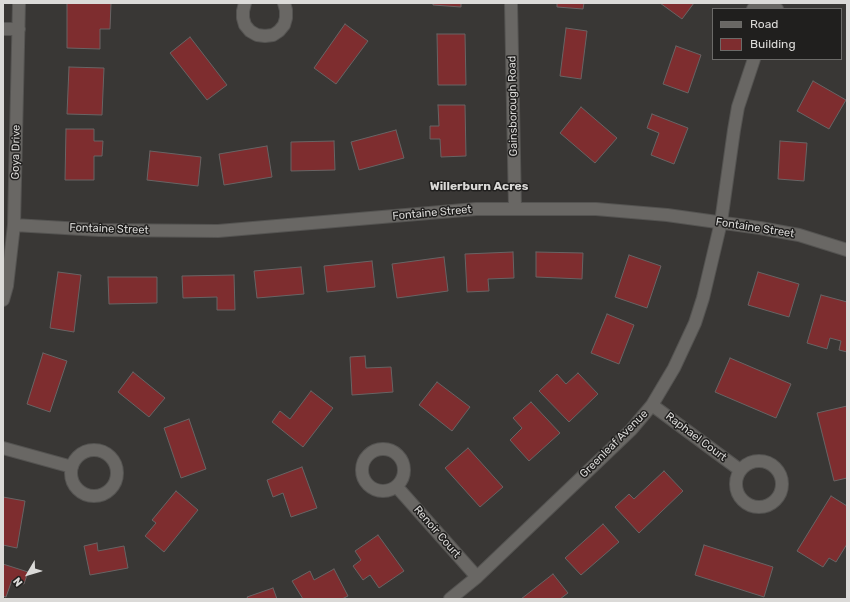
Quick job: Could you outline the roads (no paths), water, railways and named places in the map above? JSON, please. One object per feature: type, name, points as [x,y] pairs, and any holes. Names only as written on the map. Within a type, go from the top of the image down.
[{"type":"street","name":"Goya Drive","points":[[3,300],[7,286],[14,225],[19,3]]},
{"type":"street","points":[[245,3],[243,11],[245,25],[250,31],[257,35],[265,36],[272,35],[279,31],[284,25],[286,18],[284,3]]},
{"type":"street","name":"Gainsborough Road","points":[[511,3],[515,208]]},
{"type":"street","points":[[755,8],[765,5],[773,6],[776,8]]},
{"type":"street","points":[[3,29],[19,29]]},
{"type":"street","name":"Greenleaf Avenue","points":[[450,599],[477,577],[631,430],[652,405],[674,368],[695,323],[703,298],[721,222],[738,108],[754,60]]},
{"type":"street","name":"Fontaine Street","points":[[14,225],[99,230],[218,231],[476,209],[596,209],[667,215],[721,222],[799,235],[847,250]]},
{"type":"street","name":"Raphael Court","points":[[652,405],[740,470]]},
{"type":"street","points":[[3,448],[72,467]]},
{"type":"street","name":"Renoir Court","points":[[398,487],[477,577]]},
{"type":"district","name":"Willerburn Acres","points":[[479,187]]}]
